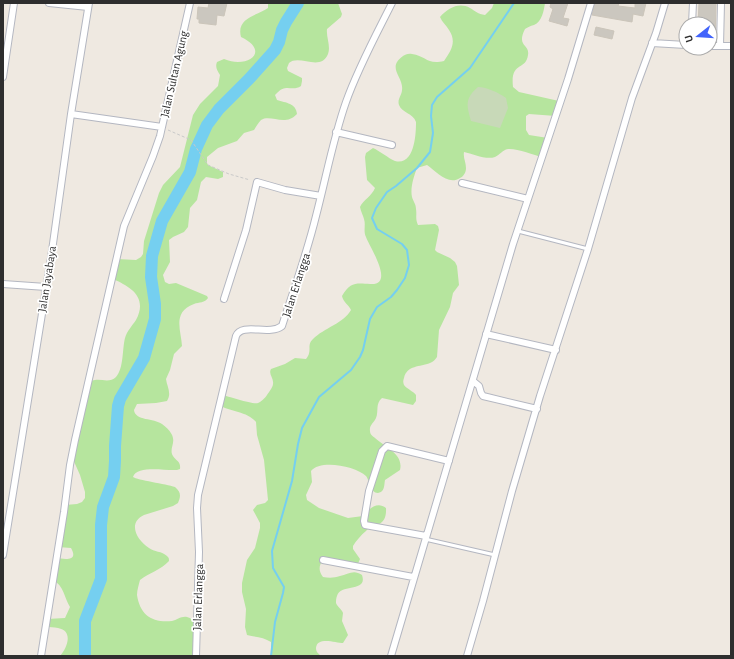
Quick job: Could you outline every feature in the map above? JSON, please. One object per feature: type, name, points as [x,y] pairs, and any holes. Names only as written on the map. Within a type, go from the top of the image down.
[{"type":"street","points":[[3,77],[14,3]]},
{"type":"street","points":[[49,3],[88,5]]},
{"type":"street","name":"Jalan Sultan Agung","points":[[71,114],[162,127],[190,3]]},
{"type":"street","name":"Jalan Erlangga","points":[[196,656],[199,552],[197,508],[198,495],[236,336],[242,330],[273,330],[282,326],[308,246],[336,132],[350,93],[392,3]]},
{"type":"street","points":[[391,656],[413,577],[486,334],[591,3]]},
{"type":"street","points":[[467,656],[512,491],[588,249],[632,98],[666,3]]},
{"type":"street","points":[[692,16],[693,3]]},
{"type":"street","points":[[721,3],[720,46],[731,46]]},
{"type":"street","name":"Jalan Jayabaya","points":[[3,555],[46,287],[88,5]]},
{"type":"street","points":[[652,43],[678,45]]},
{"type":"street","points":[[41,656],[75,440],[124,226],[153,156],[162,127]]},
{"type":"street","points":[[336,132],[392,145]]},
{"type":"street","points":[[224,299],[246,230],[257,182],[285,190],[321,196]]},
{"type":"street","points":[[462,183],[528,199]]},
{"type":"street","points":[[3,284],[46,287]]},
{"type":"street","points":[[486,334],[556,350]]},
{"type":"street","points":[[473,381],[480,386],[483,396],[537,409]]},
{"type":"street","points":[[426,537],[365,525],[364,521],[369,491],[382,451],[387,446],[449,460]]},
{"type":"street","points":[[323,560],[413,577]]},
{"type":"street","points":[[196,656],[203,656]]},
{"type":"lane","points":[[518,231],[588,249]]},
{"type":"lane","points":[[426,537],[495,555]]},
{"type":"path","points":[[162,127],[191,140],[208,165],[215,169],[257,182]]},
{"type":"green space","points":[[268,3],[338,3],[342,14],[341,17],[327,29],[329,51],[325,59],[320,62],[298,60],[289,63],[287,68],[288,71],[302,78],[301,86],[298,88],[286,88],[280,90],[275,95],[277,100],[293,106],[297,114],[288,120],[269,118],[261,120],[254,130],[244,133],[237,141],[218,148],[207,157],[208,165],[223,172],[223,177],[218,179],[206,177],[201,182],[197,200],[190,208],[188,227],[184,232],[169,240],[170,262],[163,275],[165,282],[169,284],[176,283],[207,296],[208,298],[204,302],[187,307],[180,317],[179,322],[182,346],[174,354],[166,379],[169,393],[167,401],[137,404],[134,410],[135,414],[141,418],[159,422],[172,434],[173,456],[180,466],[180,469],[177,470],[152,469],[140,471],[133,477],[175,487],[180,494],[178,503],[144,515],[136,522],[136,532],[141,541],[151,549],[165,554],[169,558],[169,561],[162,567],[140,580],[137,595],[144,613],[153,619],[159,621],[172,621],[187,617],[197,624],[196,656],[60,656],[67,644],[68,636],[63,630],[54,627],[46,627],[47,619],[65,618],[70,607],[62,589],[57,582],[53,580],[56,558],[70,559],[73,556],[71,548],[58,547],[65,505],[77,504],[82,502],[85,498],[85,492],[80,475],[72,457],[89,382],[94,380],[111,380],[114,379],[119,373],[122,364],[126,335],[136,320],[139,312],[139,299],[136,294],[131,289],[113,279],[117,259],[136,260],[143,254],[144,241],[159,193],[163,185],[180,167],[193,115],[200,104],[218,86],[220,75],[216,65],[217,62],[224,59],[233,62],[241,62],[253,57],[255,53],[254,48],[250,42],[241,37],[241,26],[248,18],[268,8]]},
{"type":"green space","points":[[494,3],[545,3],[542,16],[539,21],[525,29],[522,39],[528,51],[527,60],[516,70],[513,79],[513,87],[519,92],[559,101],[556,116],[529,114],[526,116],[526,130],[529,135],[548,138],[542,157],[511,149],[503,151],[497,156],[491,158],[464,152],[466,171],[463,176],[456,180],[442,177],[427,165],[417,168],[413,182],[412,198],[416,207],[417,223],[418,225],[435,224],[438,226],[439,230],[435,250],[455,262],[457,266],[459,285],[453,293],[450,307],[439,330],[437,357],[431,363],[414,367],[408,371],[404,378],[404,385],[416,395],[416,401],[413,405],[382,398],[378,405],[376,418],[370,427],[370,432],[372,435],[396,455],[399,460],[400,470],[385,480],[383,490],[378,493],[373,491],[366,476],[354,469],[338,465],[322,465],[311,471],[312,482],[306,495],[307,500],[319,508],[348,518],[363,516],[373,507],[379,505],[386,508],[386,514],[382,522],[366,531],[353,546],[353,549],[360,559],[357,566],[323,559],[320,566],[320,572],[323,577],[336,577],[354,572],[362,575],[363,581],[361,584],[339,592],[336,598],[336,603],[343,613],[342,621],[348,635],[343,643],[323,641],[317,644],[317,652],[321,656],[271,656],[271,642],[262,638],[247,635],[245,627],[246,609],[242,592],[242,583],[247,560],[255,548],[260,528],[260,523],[253,510],[257,505],[265,503],[268,500],[264,460],[257,435],[256,422],[248,416],[219,405],[221,395],[251,403],[260,402],[271,390],[273,385],[273,380],[270,373],[271,369],[285,364],[295,358],[306,359],[309,353],[311,341],[348,315],[351,310],[342,296],[345,291],[354,284],[377,283],[381,279],[379,265],[365,235],[365,221],[360,207],[375,188],[367,180],[366,153],[373,148],[395,161],[402,161],[407,159],[413,148],[416,133],[416,122],[415,119],[400,108],[399,105],[402,85],[396,69],[398,60],[409,54],[417,55],[434,62],[444,61],[451,50],[453,38],[440,17],[450,9],[458,6],[466,6],[485,15],[492,8]]},
{"type":"green space","points":[[478,87],[493,91],[506,98],[508,108],[500,128],[471,121],[468,111],[468,103],[470,95]]},
{"type":"building","points":[[209,3],[227,3],[224,16],[217,15],[216,25],[199,23],[199,19],[197,19],[198,7],[208,8]]},
{"type":"building","points":[[551,3],[568,3],[563,18],[569,19],[567,26],[549,21],[553,9],[550,7]]},
{"type":"building","points":[[595,3],[619,3],[618,6],[635,8],[635,3],[646,3],[643,16],[633,14],[632,22],[592,15]]},
{"type":"building","points":[[699,3],[716,3],[716,16],[698,16]]},
{"type":"building","points":[[596,27],[614,31],[612,39],[594,35]]},
{"type":"waterway","points":[[85,656],[85,621],[101,579],[101,525],[103,507],[114,477],[118,406],[120,399],[144,358],[155,319],[155,304],[151,277],[152,256],[162,221],[190,172],[196,149],[207,125],[219,109],[275,50],[282,30],[298,3]]},
{"type":"waterway","points":[[271,656],[275,622],[284,587],[273,568],[272,551],[292,481],[302,428],[319,397],[351,370],[360,357],[370,319],[377,307],[391,297],[397,290],[405,278],[409,265],[407,250],[402,244],[377,229],[372,218],[376,208],[387,192],[417,168],[430,152],[433,133],[431,116],[432,105],[437,97],[470,68],[514,3]]}]
